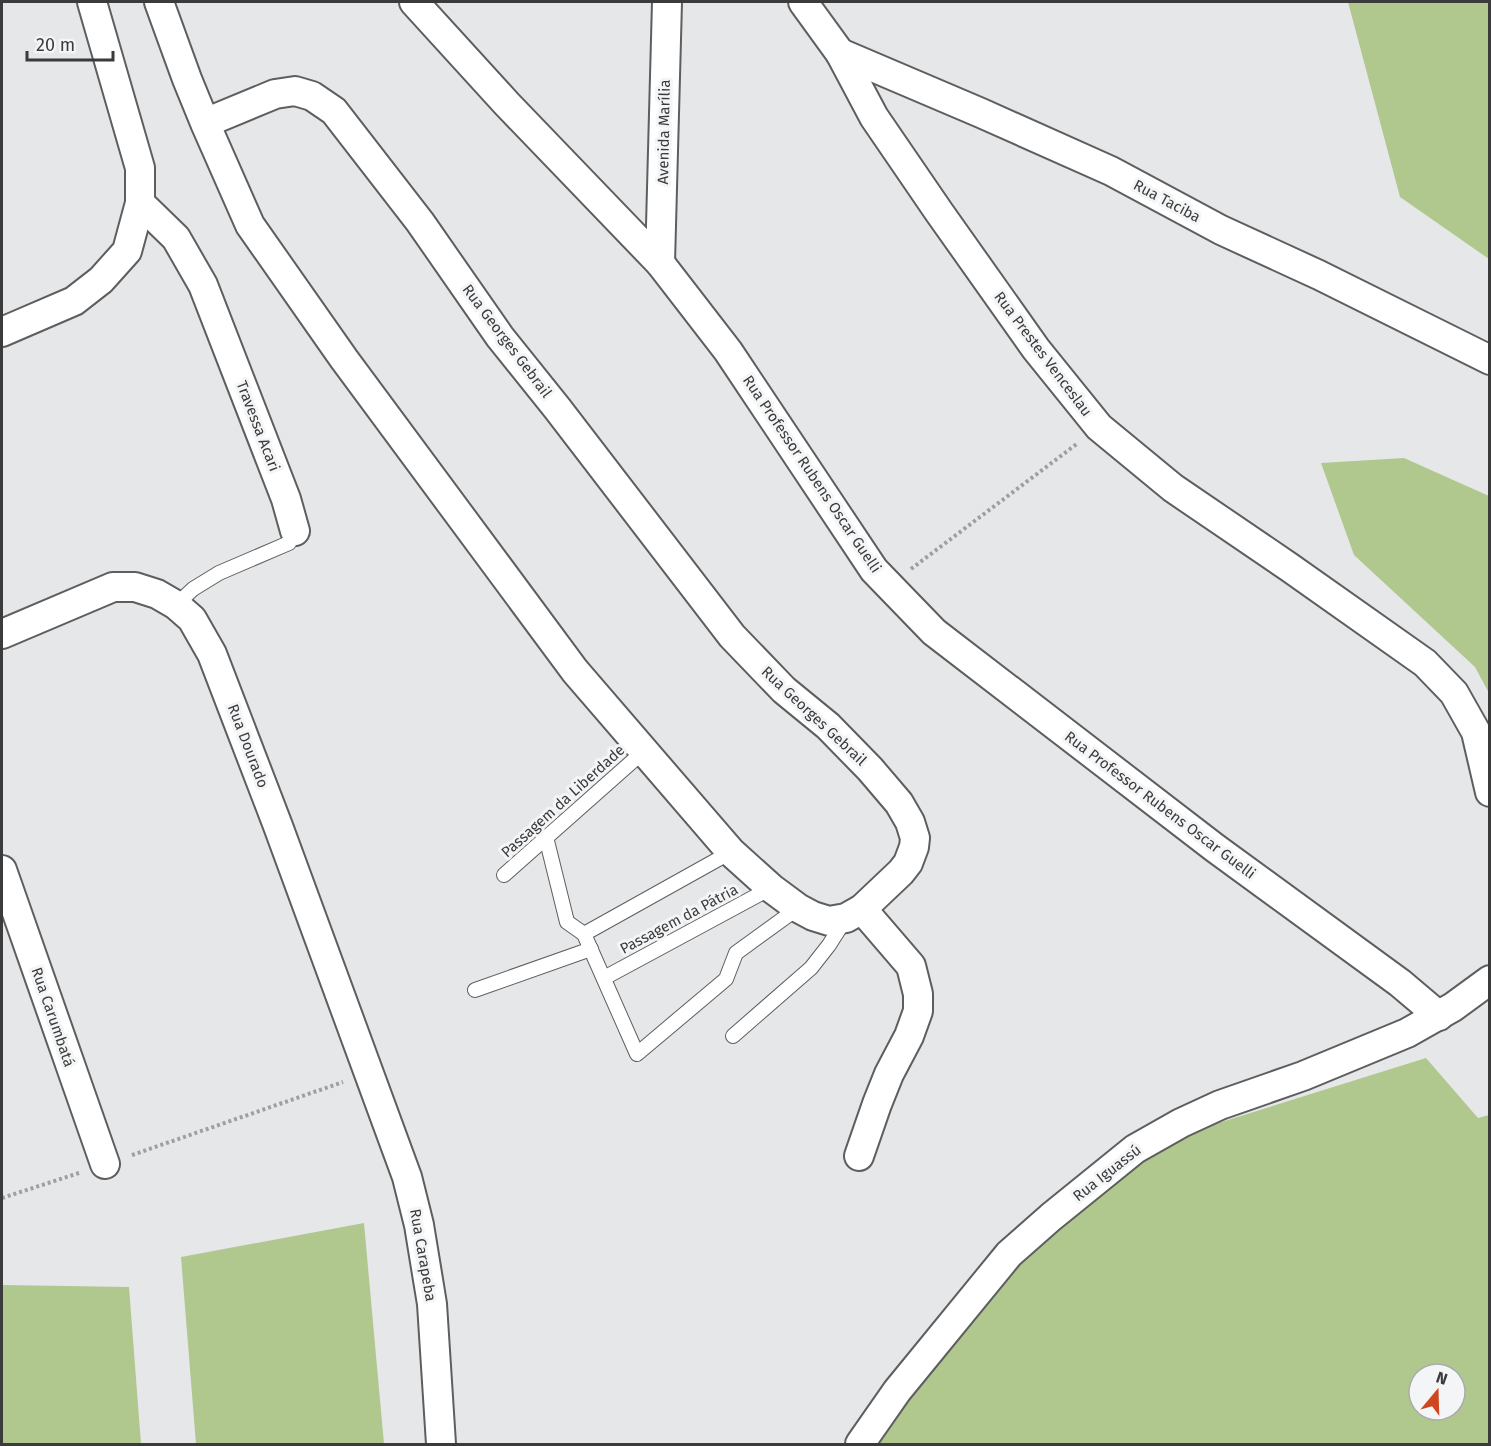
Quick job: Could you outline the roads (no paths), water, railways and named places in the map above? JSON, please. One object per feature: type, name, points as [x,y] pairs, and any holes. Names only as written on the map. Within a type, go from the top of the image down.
[{"type":"street","points":[[2,332],[74,301],[102,280],[127,251],[140,203],[140,168],[92,2]]},
{"type":"street","points":[[159,2],[187,79],[250,225],[344,359],[575,671],[731,852],[771,888],[813,916],[829,921],[854,914],[910,966],[918,994],[918,1011],[909,1036],[885,1084],[859,1156]]},
{"type":"street","name":"Avenida Marília","points":[[660,263],[667,2]]},
{"type":"street","name":"Rua Prestes Venceslau","points":[[803,2],[840,53],[874,117],[939,212],[1036,349],[1099,427],[1173,488],[1290,567],[1425,663],[1454,693],[1476,732],[1490,792]]},
{"type":"street","name":"Rua Professor Rubens Oscar Guelli","points":[[423,6],[507,104],[660,263],[728,351],[874,570],[934,632],[1215,848],[1400,982],[1439,1016]]},
{"type":"street","name":"Rua Taciba","points":[[840,53],[981,112],[1112,171],[1221,230],[1319,274],[1490,360]]},
{"type":"street","name":"Rua Georges Gebrail","points":[[205,123],[275,94],[296,91],[312,96],[334,111],[420,222],[500,337],[732,636],[784,690],[828,726],[898,802],[910,822],[915,838],[908,863],[888,886],[854,914]]},
{"type":"street","name":"Travessa Acari","points":[[140,203],[176,238],[203,285],[286,499],[295,531]]},
{"type":"street","name":"Rua Dourado","points":[[2,634],[113,587],[135,587],[157,594],[176,605],[192,619],[212,654],[369,1073]]},
{"type":"street","name":"Rua Carumbatá","points":[[2,870],[105,1164]]},
{"type":"street","points":[[1439,1016],[1490,980]]},
{"type":"street","name":"Rua Iguassú","points":[[860,1444],[897,1391],[1009,1254],[1135,1149],[1181,1123],[1220,1105],[1355,1056],[1439,1016]]},
{"type":"street","name":"Rua Carapeba","points":[[369,1073],[407,1178],[419,1225],[432,1304],[441,1444]]},
{"type":"lane","name":"Travessa Acari","points":[[176,605],[193,589],[219,573],[289,543],[295,531]]},
{"type":"lane","name":"Passagem da Liberdade","points":[[504,875],[644,750]]},
{"type":"lane","points":[[546,837],[567,922],[584,934],[637,1054],[726,979],[736,953],[798,908]]},
{"type":"lane","points":[[584,934],[731,852]]},
{"type":"lane","name":"Passagem da Pátria","points":[[604,978],[771,888]]},
{"type":"lane","points":[[733,1036],[811,968],[854,914]]},
{"type":"lane","points":[[475,990],[591,949]]}]
